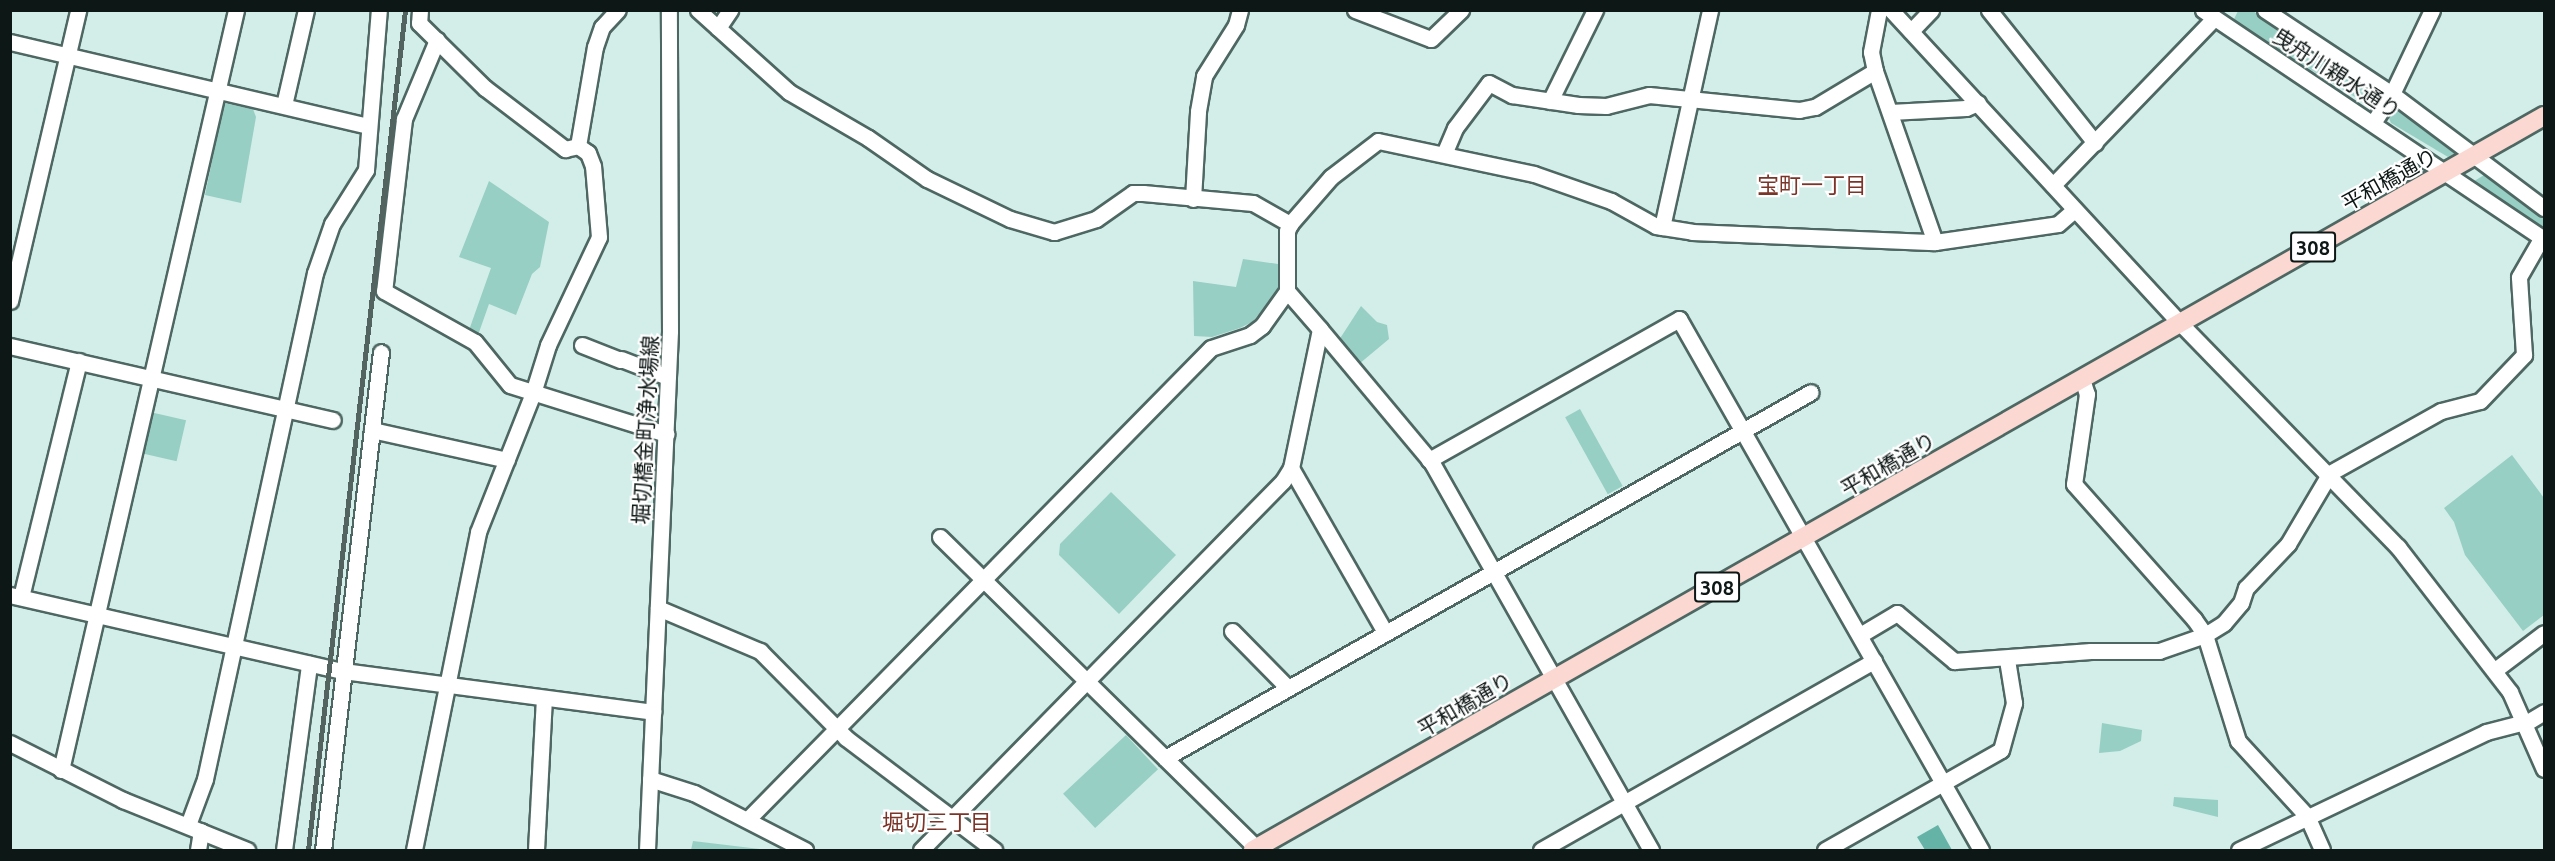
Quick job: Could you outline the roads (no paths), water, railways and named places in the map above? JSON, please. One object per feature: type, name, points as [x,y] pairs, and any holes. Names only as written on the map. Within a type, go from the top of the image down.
[{"type":"main road","name":"平和橋通り","points":[[1257,850],[2544,116]]},
{"type":"street","points":[[10,301],[78,10]]},
{"type":"street","points":[[61,770],[236,10]]},
{"type":"street","points":[[284,105],[306,10]]},
{"type":"street","points":[[198,850],[194,828],[284,409],[323,245],[364,176],[379,10]]},
{"type":"street","points":[[414,850],[478,532],[533,393],[548,345],[598,237],[593,166],[588,153],[578,146],[565,149],[550,140],[485,88],[419,23],[420,10]]},
{"type":"street","points":[[578,146],[595,47],[602,27],[618,10]]},
{"type":"street","name":"堀切橋金町浄水場線","points":[[647,850],[668,377],[669,10]]},
{"type":"street","points":[[698,10],[789,92],[868,138],[927,179],[1010,219],[1054,232],[1095,219],[1133,193],[1253,203],[1290,224]]},
{"type":"street","points":[[718,28],[730,10]]},
{"type":"street","points":[[1193,199],[1198,111],[1204,76],[1236,25],[1239,10]]},
{"type":"street","points":[[1355,10],[1431,39],[1461,10]]},
{"type":"street","points":[[1550,101],[1595,10]]},
{"type":"street","points":[[1662,227],[1710,10]]},
{"type":"street","points":[[1879,10],[1871,52],[1875,71],[1935,242]]},
{"type":"street","points":[[1891,10],[2180,323],[2330,473],[2398,547],[2495,670],[2525,722],[2544,769]]},
{"type":"street","points":[[1911,31],[1931,10]]},
{"type":"street","points":[[1989,10],[2095,143]]},
{"type":"street","points":[[2265,10],[2392,94],[2544,208]]},
{"type":"street","points":[[2373,123],[2392,94],[2432,10]]},
{"type":"street","points":[[2053,185],[2095,143],[2210,13]]},
{"type":"street","name":"曳舟川親水通り","points":[[2210,13],[2543,238]]},
{"type":"street","points":[[437,39],[404,119],[384,291],[475,342],[510,385],[666,434]]},
{"type":"street","points":[[10,42],[369,126]]},
{"type":"street","points":[[1444,154],[1455,128],[1489,83],[1512,95],[1606,106],[1649,95],[1799,110],[1815,107],[1875,71]]},
{"type":"street","points":[[1890,112],[1966,108],[1978,103]]},
{"type":"street","points":[[748,819],[1211,348],[1250,335],[1272,314],[1287,291],[1287,231],[1290,224],[1330,177],[1378,141],[1541,176],[1611,201],[1662,227],[1692,232],[1935,242],[2058,224],[2074,210]]},
{"type":"street","points":[[1860,635],[1897,613],[1954,661],[2007,660],[2091,651],[2159,651],[2205,636],[2224,622],[2241,603],[2246,588],[2288,544],[2330,473],[2441,411],[2480,401],[2524,355],[2519,278],[2543,238]]},
{"type":"street","points":[[1287,291],[1429,460],[1652,850]]},
{"type":"street","points":[[1429,460],[1679,319],[1981,850]]},
{"type":"street","points":[[921,850],[1291,468],[1320,329]]},
{"type":"street","points":[[582,345],[668,377]]},
{"type":"street","points":[[10,346],[333,420]]},
{"type":"street","points":[[323,850],[381,352]]},
{"type":"street","points":[[79,361],[16,596],[343,671],[653,712]]},
{"type":"street","points":[[2082,379],[2088,394],[2074,484],[2205,636],[2238,741],[2307,816],[2322,850]]},
{"type":"street","points":[[1165,758],[1810,392]]},
{"type":"street","points":[[372,430],[507,460]]},
{"type":"street","points":[[1291,468],[1385,632]]},
{"type":"street","points":[[940,537],[1257,850]]},
{"type":"street","points":[[658,608],[760,651],[837,729],[994,850]]},
{"type":"street","points":[[1232,631],[1288,688]]},
{"type":"street","points":[[2495,670],[2544,633]]},
{"type":"street","points":[[1825,850],[2001,750],[2014,703],[2007,660]]},
{"type":"street","points":[[1541,850],[1874,661]]},
{"type":"street","points":[[284,850],[309,664]]},
{"type":"street","points":[[536,850],[544,698]]},
{"type":"street","points":[[2239,850],[2307,816],[2440,758],[2486,732],[2525,722],[2544,712]]},
{"type":"street","points":[[10,743],[123,801],[247,850]]},
{"type":"street","points":[[650,779],[694,793],[805,850]]},
{"type":"railway","points":[[308,850],[405,10]]},
{"type":"district","name":"宝町一丁目","points":[[1812,185]]},
{"type":"district","name":"堀切三丁目","points":[[937,822]]}]
